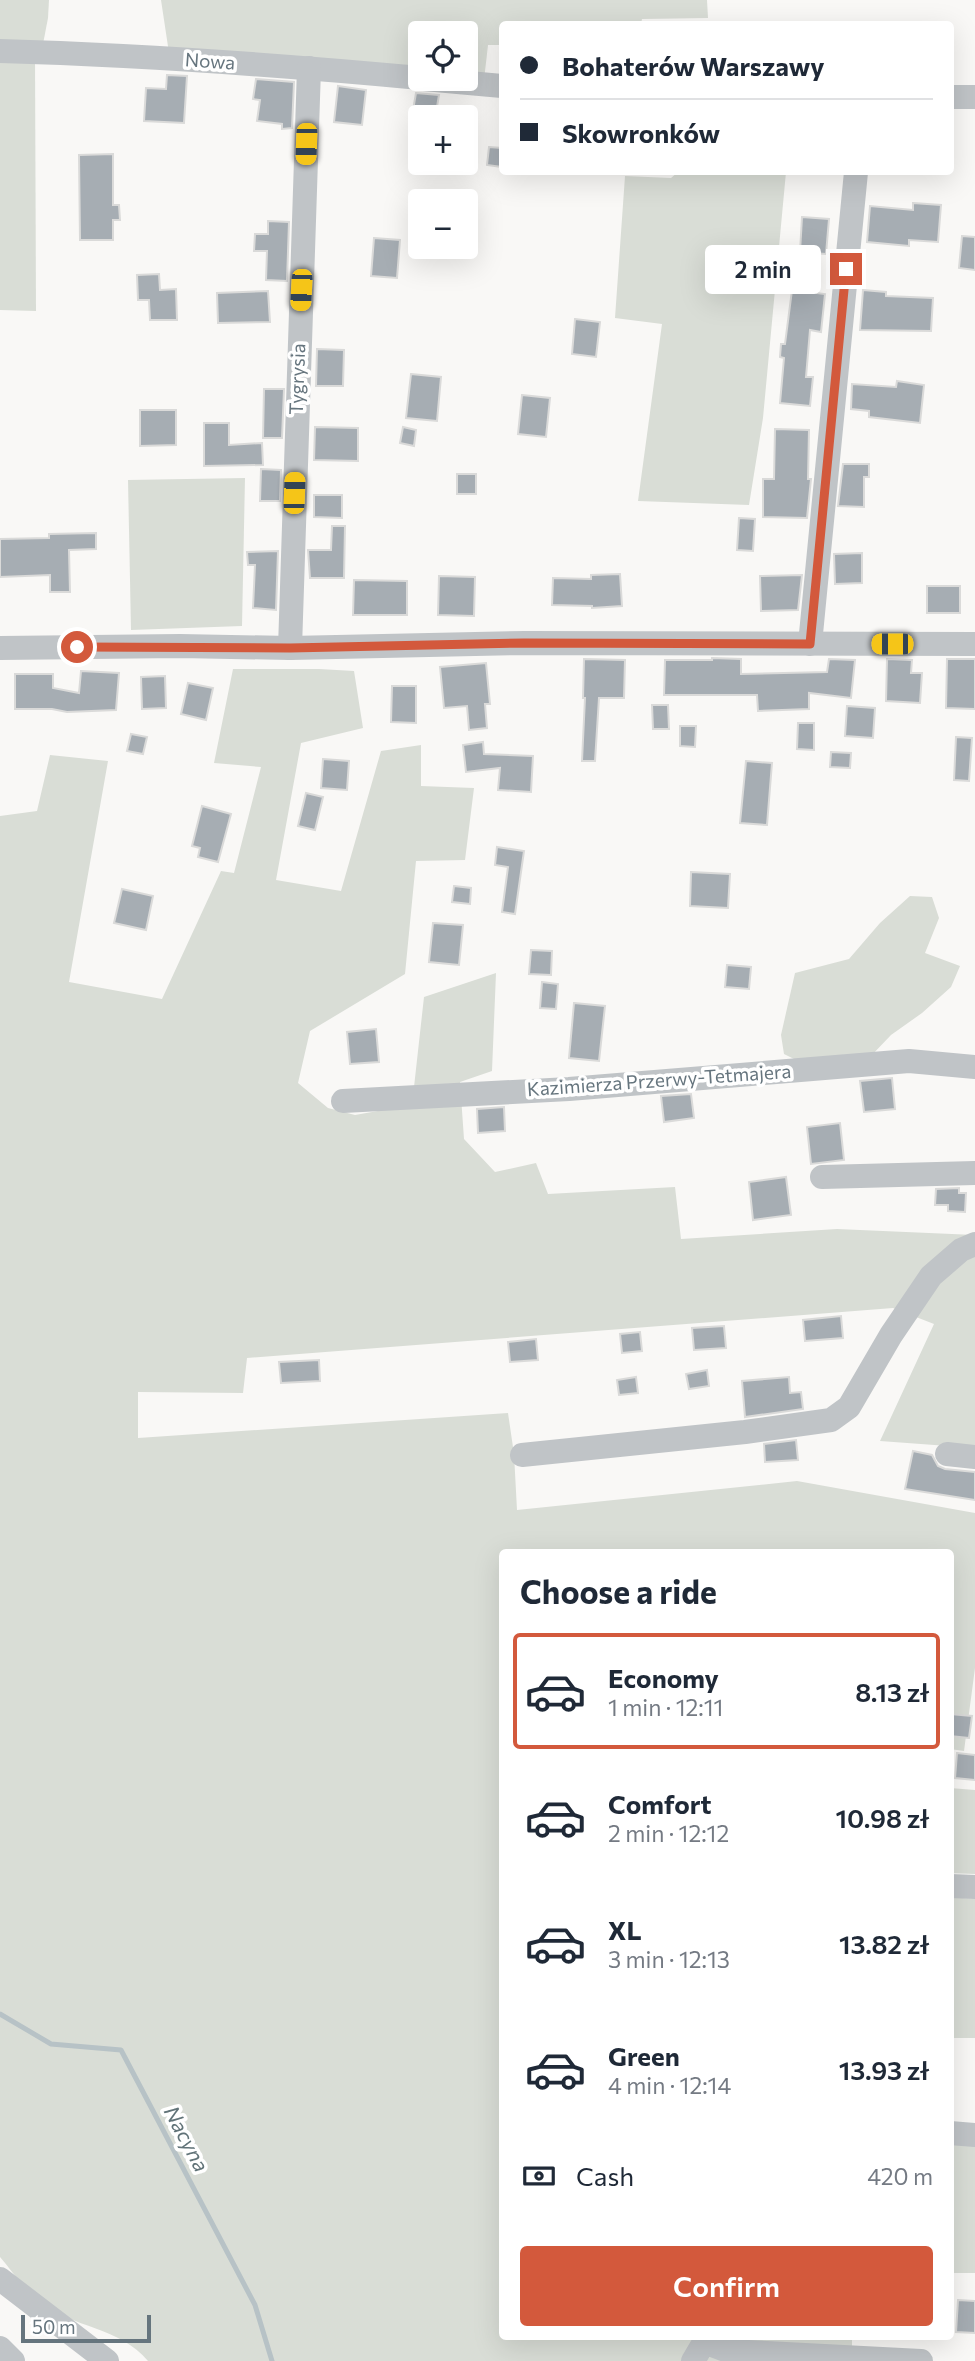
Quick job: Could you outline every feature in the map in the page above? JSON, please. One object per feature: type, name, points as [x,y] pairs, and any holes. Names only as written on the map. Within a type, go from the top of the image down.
[{"type":"street","name":"Nowa","points":[[0,51],[111,54],[408,78]]},
{"type":"street","name":"Tygrysia","points":[[290,648],[309,68]]},
{"type":"street","name":"Nowa","points":[[478,84],[499,86]]},
{"type":"street","points":[[954,97],[975,97]]},
{"type":"street","points":[[810,644],[856,175]]},
{"type":"street","points":[[0,648],[290,648],[524,643],[975,644]]},
{"type":"street","name":"Kazimierza Przerwy-Tetmajera","points":[[343,1101],[569,1089],[909,1061],[975,1067]]},
{"type":"street","points":[[822,1177],[975,1173]]},
{"type":"street","points":[[522,1455],[745,1433],[831,1420],[849,1407],[891,1335],[931,1276],[961,1250],[975,1244]]},
{"type":"street","points":[[947,1454],[975,1457]]},
{"type":"street","points":[[954,1886],[975,1887]]},
{"type":"street","points":[[954,2133],[975,2135]]},
{"type":"street","points":[[0,2279],[107,2361]]},
{"type":"street","points":[[693,2361],[705,2340]]},
{"type":"street","points":[[708,2340],[720,2350],[729,2351],[921,2361]]},
{"type":"street","points":[[0,2348],[13,2361]]},
{"type":"shaded area","points":[[0,0],[49,0],[43,44],[0,44]]},
{"type":"shaded area","points":[[161,0],[707,0],[708,18],[499,21],[499,45],[488,45],[484,80],[478,79],[478,21],[408,21],[408,72],[169,53]]},
{"type":"shaded area","points":[[35,58],[36,311],[0,310],[0,61]]},
{"type":"shaded area","points":[[674,175],[786,175],[763,418],[749,505],[638,501],[662,324],[615,318],[625,176],[671,178]]},
{"type":"shaded area","points":[[245,478],[242,626],[131,630],[128,480]]},
{"type":"shaded area","points":[[233,669],[354,671],[363,728],[301,743],[276,880],[341,891],[381,751],[421,745],[421,786],[474,788],[465,860],[416,861],[405,974],[310,1031],[298,1083],[328,1108],[355,1115],[412,1105],[424,997],[496,973],[492,1071],[460,1082],[464,1139],[495,1172],[536,1163],[548,1194],[675,1187],[681,1239],[837,1229],[975,1235],[975,1448],[880,1441],[934,1324],[893,1308],[247,1358],[243,1393],[138,1392],[138,1438],[508,1413],[514,1454],[517,1510],[797,1481],[975,1513],[975,1668],[964,1751],[954,1750],[954,1549],[499,1549],[499,2340],[852,2340],[852,2361],[148,2361],[124,2341],[52,2311],[39,2302],[0,2257],[0,816],[37,811],[50,755],[108,761],[69,982],[162,999],[221,871],[234,873],[261,767],[214,763]]},
{"type":"shaded area","points":[[910,896],[932,897],[939,918],[925,953],[960,966],[951,987],[922,1013],[891,1035],[869,1058],[802,1063],[784,1054],[781,1035],[795,973],[849,959],[880,923]]},
{"type":"shaded area","points":[[954,1788],[975,1790],[975,1874],[954,1873]]},
{"type":"shaded area","points":[[954,1897],[975,1899],[975,2038],[954,2038]]},
{"type":"shaded area","points":[[975,2142],[975,2273],[954,2273],[954,2143]]},
{"type":"building","points":[[167,75],[187,76],[184,123],[144,121],[146,88],[166,89]]},
{"type":"building","points":[[256,79],[294,82],[292,128],[282,129],[282,124],[257,121],[260,100],[253,99]]},
{"type":"building","points":[[338,86],[366,90],[362,125],[334,122]]},
{"type":"building","points":[[416,93],[439,95],[437,105],[414,105]]},
{"type":"building","points":[[489,147],[499,148],[499,167],[487,165]]},
{"type":"building","points":[[113,154],[113,205],[119,205],[120,220],[113,220],[113,240],[80,240],[79,155]]},
{"type":"building","points":[[913,203],[941,205],[938,242],[909,240],[909,246],[867,242],[870,206],[913,210]]},
{"type":"building","points":[[802,217],[829,219],[826,254],[800,252]]},
{"type":"building","points":[[268,221],[289,222],[287,281],[266,280],[267,251],[254,251],[255,234],[268,234]]},
{"type":"building","points":[[962,236],[975,237],[975,270],[959,268]]},
{"type":"building","points":[[374,238],[400,240],[397,278],[371,276]]},
{"type":"building","points":[[159,274],[160,290],[176,289],[177,320],[150,320],[149,300],[138,300],[137,275]]},
{"type":"building","points":[[792,290],[825,294],[821,332],[810,330],[806,377],[813,377],[810,406],[780,403],[784,358],[780,357],[781,344],[785,344]]},
{"type":"building","points":[[863,290],[886,292],[886,296],[933,298],[931,331],[860,330]]},
{"type":"building","points":[[268,291],[270,322],[218,323],[217,293]]},
{"type":"building","points":[[575,319],[600,322],[596,357],[572,354]]},
{"type":"building","points":[[317,349],[344,350],[343,386],[316,386]]},
{"type":"building","points":[[411,374],[441,377],[437,421],[406,418]]},
{"type":"building","points":[[897,381],[924,385],[920,423],[869,417],[869,411],[851,409],[852,384],[896,387]]},
{"type":"building","points":[[264,389],[284,389],[282,438],[263,438]]},
{"type":"building","points":[[522,395],[550,398],[546,437],[518,434]]},
{"type":"building","points":[[140,410],[176,410],[176,445],[140,446]]},
{"type":"building","points":[[204,423],[229,423],[229,445],[262,443],[263,465],[204,466]]},
{"type":"building","points":[[315,427],[358,428],[358,461],[314,460]]},
{"type":"building","points":[[403,427],[416,430],[414,446],[400,443]]},
{"type":"building","points":[[775,429],[809,430],[808,479],[811,479],[807,518],[763,517],[763,479],[774,479]]},
{"type":"building","points":[[843,464],[869,464],[869,477],[864,477],[864,507],[838,506]]},
{"type":"building","points":[[261,469],[281,470],[280,501],[260,501]]},
{"type":"building","points":[[457,474],[476,474],[476,494],[457,494]]},
{"type":"building","points":[[314,495],[342,495],[342,518],[314,517]]},
{"type":"building","points":[[739,518],[755,519],[753,551],[737,550]]},
{"type":"building","points":[[332,526],[345,526],[344,578],[310,578],[308,550],[331,550]]},
{"type":"building","points":[[96,533],[96,549],[69,550],[70,592],[50,592],[50,575],[0,577],[0,539]]},
{"type":"building","points":[[278,551],[276,610],[253,608],[255,565],[248,565],[247,552]]},
{"type":"building","points":[[862,553],[862,583],[835,584],[834,554]]},
{"type":"building","points":[[620,574],[622,606],[592,608],[552,605],[553,578],[591,579],[591,575]]},
{"type":"building","points":[[802,575],[798,610],[761,611],[760,576]]},
{"type":"building","points":[[439,576],[475,577],[474,616],[438,615]]},
{"type":"building","points":[[354,580],[407,581],[407,615],[353,615]]},
{"type":"building","points":[[927,586],[960,586],[960,613],[927,613]]},
{"type":"building","points":[[584,659],[625,660],[624,698],[599,698],[595,761],[582,761]]},
{"type":"building","points":[[741,659],[741,674],[827,672],[829,659],[855,660],[851,698],[809,693],[809,709],[758,711],[757,695],[664,695],[665,660]]},
{"type":"building","points":[[887,659],[912,660],[911,673],[922,673],[920,703],[886,701]]},
{"type":"building","points":[[947,659],[975,659],[975,709],[946,708]]},
{"type":"building","points":[[486,663],[490,704],[485,704],[487,728],[469,730],[467,706],[444,708],[440,667]]},
{"type":"building","points":[[81,671],[119,673],[116,710],[67,712],[52,709],[15,709],[15,674],[53,674],[53,688],[79,693]]},
{"type":"building","points":[[165,676],[166,708],[142,709],[141,677]]},
{"type":"building","points":[[188,683],[213,688],[206,720],[181,714]]},
{"type":"building","points":[[392,686],[416,686],[416,723],[391,722]]},
{"type":"building","points":[[652,705],[668,705],[669,729],[653,729]]},
{"type":"building","points":[[847,706],[875,708],[873,738],[845,736]]},
{"type":"building","points":[[798,723],[814,723],[814,750],[797,749]]},
{"type":"building","points":[[680,726],[696,726],[695,747],[680,746]]},
{"type":"building","points":[[131,734],[147,737],[143,754],[127,751]]},
{"type":"building","points":[[956,737],[972,738],[969,781],[954,780]]},
{"type":"building","points":[[483,742],[484,754],[533,756],[531,792],[498,790],[500,768],[466,772],[463,745]]},
{"type":"building","points":[[831,752],[851,753],[850,768],[830,767]]},
{"type":"building","points":[[323,759],[349,761],[347,790],[321,788]]},
{"type":"building","points":[[746,761],[772,763],[767,825],[740,823]]},
{"type":"building","points":[[306,793],[323,797],[315,830],[298,826]]},
{"type":"building","points":[[202,806],[231,814],[218,862],[198,857],[200,848],[192,846]]},
{"type":"building","points":[[497,847],[524,851],[515,914],[502,912],[508,867],[495,865]]},
{"type":"building","points":[[691,872],[730,874],[728,908],[690,906]]},
{"type":"building","points":[[454,886],[471,888],[470,904],[452,902]]},
{"type":"building","points":[[122,889],[153,896],[146,930],[114,923]]},
{"type":"building","points":[[433,923],[463,925],[459,965],[429,962]]},
{"type":"building","points":[[531,950],[552,951],[551,975],[529,974]]},
{"type":"building","points":[[727,965],[751,967],[749,989],[725,987]]},
{"type":"building","points":[[542,982],[558,984],[556,1009],[540,1008]]},
{"type":"building","points":[[574,1003],[605,1006],[599,1061],[569,1058]]},
{"type":"building","points":[[376,1029],[379,1062],[350,1064],[347,1032]]},
{"type":"building","points":[[892,1078],[895,1109],[864,1112],[860,1081]]},
{"type":"building","points":[[691,1094],[694,1118],[664,1122],[661,1096]]},
{"type":"building","points":[[504,1107],[505,1131],[478,1133],[477,1109]]},
{"type":"building","points":[[840,1123],[844,1160],[811,1164],[807,1127]]},
{"type":"building","points":[[786,1177],[791,1215],[753,1220],[749,1182]]},
{"type":"building","points":[[959,1188],[959,1193],[966,1193],[965,1212],[948,1211],[948,1205],[935,1205],[936,1189]]},
{"type":"building","points":[[841,1316],[843,1338],[805,1341],[803,1320]]},
{"type":"building","points":[[724,1326],[726,1348],[694,1350],[692,1328]]},
{"type":"building","points":[[640,1332],[642,1351],[622,1353],[620,1334]]},
{"type":"building","points":[[536,1339],[538,1360],[510,1362],[508,1342]]},
{"type":"building","points":[[319,1360],[320,1381],[281,1383],[279,1362]]},
{"type":"building","points":[[707,1370],[709,1386],[689,1389],[686,1374]]},
{"type":"building","points":[[636,1377],[638,1393],[619,1395],[617,1380]]},
{"type":"building","points":[[789,1377],[790,1393],[801,1392],[803,1409],[745,1417],[742,1381]]},
{"type":"building","points":[[796,1440],[798,1460],[765,1462],[764,1444]]},
{"type":"building","points":[[913,1451],[932,1455],[938,1466],[945,1469],[975,1472],[975,1500],[905,1489]]},
{"type":"building","points":[[954,1714],[972,1716],[969,1738],[954,1736]]},
{"type":"building","points":[[957,1753],[975,1755],[975,1780],[955,1778]]},
{"type":"building","points":[[958,2300],[975,2301],[975,2333],[956,2332]]},
{"type":"waterway","name":"Nacyna","points":[[0,2014],[51,2044],[121,2050],[255,2305],[272,2361]]},
{"type":"route","points":[[77,647],[290,648],[524,643],[810,644],[846,269]]}]
